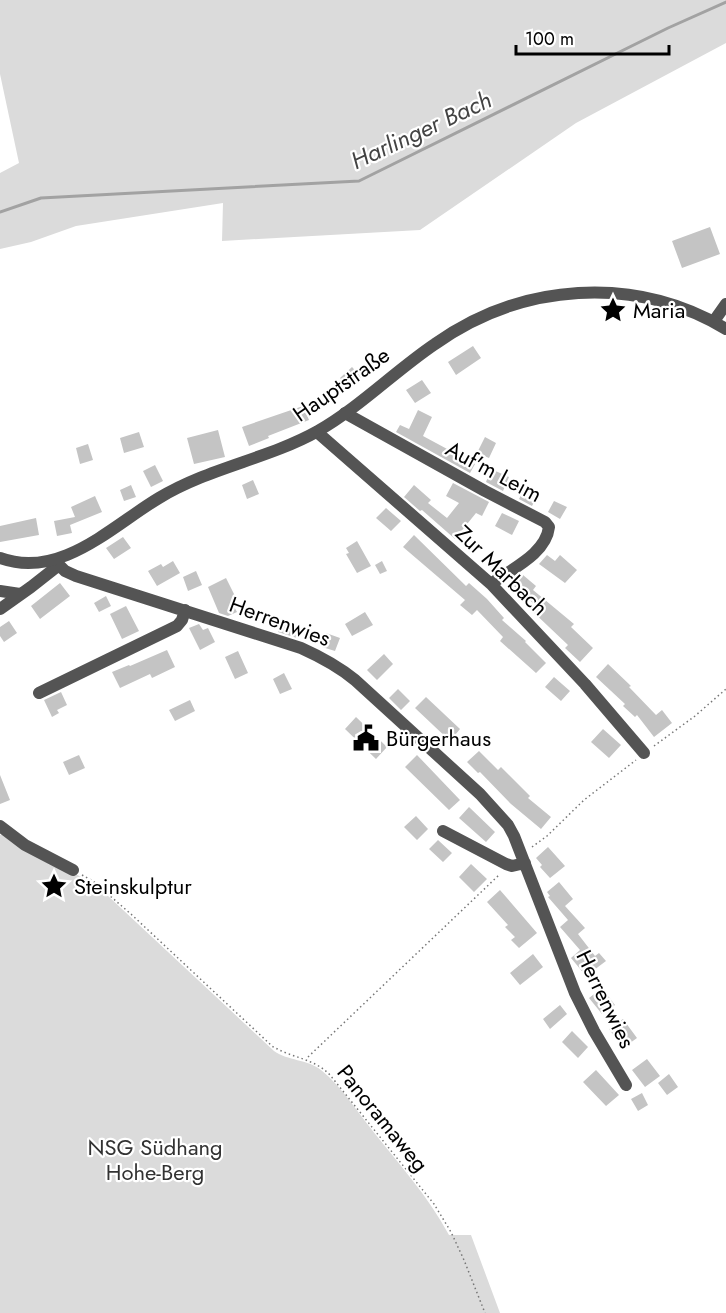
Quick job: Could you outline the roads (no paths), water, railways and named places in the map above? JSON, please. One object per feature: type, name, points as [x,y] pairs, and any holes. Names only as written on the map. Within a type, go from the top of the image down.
[{"type":"street","name":"Hauptstraße","points":[[0,558],[20,563],[56,562],[162,495],[316,432],[450,334],[482,317],[523,301],[567,293],[635,294],[664,301],[714,321],[726,329]]},
{"type":"street","points":[[714,321],[726,304]]},
{"type":"street","name":"Auf'm Leim","points":[[345,412],[484,491],[545,522],[549,527],[548,538],[541,547],[491,584]]},
{"type":"street","name":"Zur Marbach","points":[[316,432],[491,584],[585,684],[644,753]]},
{"type":"street","points":[[0,609],[56,562]]},
{"type":"street","name":"Herrenwies","points":[[56,562],[65,571],[76,576],[323,657],[341,668],[480,794],[508,825],[579,1003],[626,1085]]},
{"type":"street","points":[[0,591],[20,594]]},
{"type":"street","points":[[39,693],[177,627],[185,610]]},
{"type":"street","points":[[0,826],[25,844],[73,870]]},
{"type":"street","points":[[443,831],[506,864],[512,866],[523,859]]},
{"type":"waterway","name":"Harlinger Bach","points":[[0,212],[41,198],[359,181],[668,28],[726,2]]},
{"type":"place","name":"Maria","points":[[613,310]]},
{"type":"place","name":"Bürgerhaus","points":[[366,738]]},
{"type":"place","name":"Steinskulptur","points":[[54,886]]},
{"type":"park label","name":"NSG Südhang Hohe-Berg","points":[[155,1160]]}]
